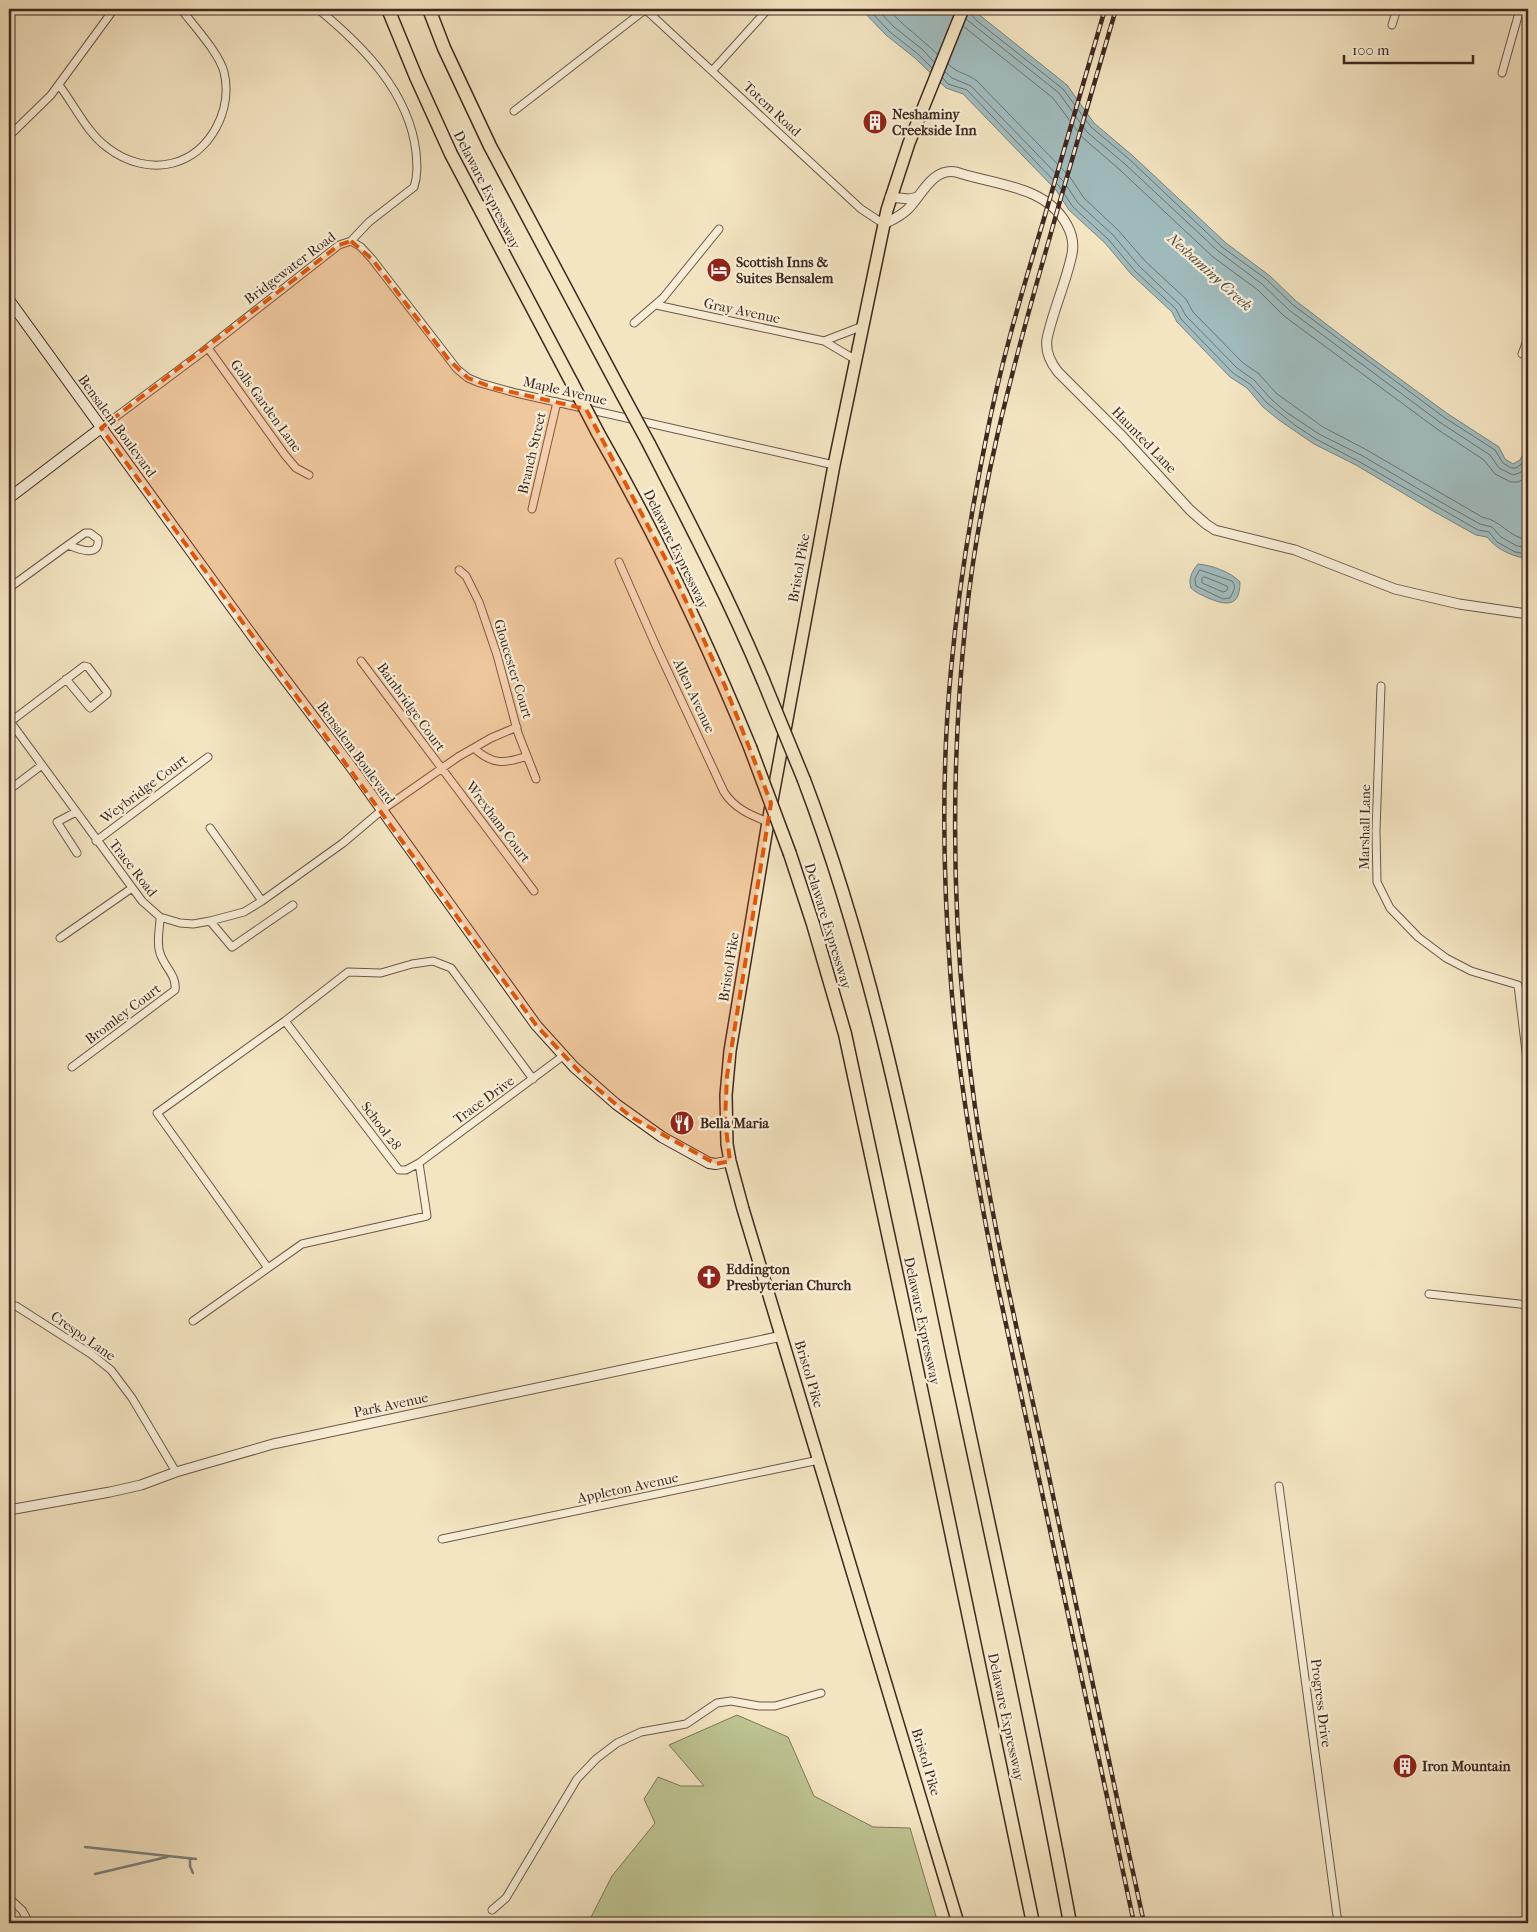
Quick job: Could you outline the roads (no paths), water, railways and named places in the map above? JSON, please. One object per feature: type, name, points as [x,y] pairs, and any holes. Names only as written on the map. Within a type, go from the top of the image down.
[{"type":"highway","name":"Delaware Expressway","points":[[388,9],[451,154],[673,573],[725,686],[790,854],[813,924],[845,1034],[1033,1923]]},
{"type":"highway","name":"Delaware Expressway","points":[[429,9],[454,70],[494,154],[708,558],[763,680],[804,780],[829,848],[860,948],[888,1056],[1003,1589],[1052,1824],[1070,1923]]},
{"type":"main road","name":"Bristol Pike","points":[[958,1923],[730,1161],[725,1120],[727,1080],[768,822],[834,465],[884,224],[890,196],[962,9]]},
{"type":"main road","name":"Bensalem Boulevard","points":[[9,300],[382,810],[525,1012],[563,1056],[631,1117],[709,1163],[716,1164],[730,1161]]},
{"type":"main road","name":"Bridgewater Road","points":[[9,498],[101,428]]},
{"type":"street","points":[[9,136],[59,86],[114,9]]},
{"type":"street","points":[[59,86],[85,124],[103,144],[119,155],[133,161],[151,165],[173,163],[192,154],[210,137],[218,125],[224,106],[226,83],[220,64],[182,9]]},
{"type":"street","name":"Bridgewater Road","points":[[101,428],[208,348],[339,245],[351,241],[368,222],[414,187],[417,167],[414,136],[409,119],[386,76],[337,24],[318,9]]},
{"type":"street","points":[[514,111],[646,9]]},
{"type":"street","name":"Totem Road","points":[[646,9],[860,209],[884,224]]},
{"type":"street","points":[[712,71],[768,9]]},
{"type":"street","points":[[1392,25],[1397,9]]},
{"type":"street","points":[[1502,73],[1520,9]]},
{"type":"street","name":"Haunted Lane","points":[[884,224],[906,211],[938,175],[952,172],[1030,192],[1042,199],[1059,214],[1071,234],[1073,248],[1047,339],[1046,351],[1050,361],[1058,372],[1206,524],[1221,532],[1295,550],[1395,590],[1459,604],[1528,614]]},
{"type":"street","points":[[890,196],[909,199],[918,197]]},
{"type":"street","points":[[634,323],[656,305],[719,229]]},
{"type":"street","name":"Maple Avenue","points":[[351,241],[361,247],[449,360],[468,378],[494,388],[834,465]]},
{"type":"street","name":"Gray Avenue","points":[[656,305],[824,341],[856,360]]},
{"type":"street","points":[[824,341],[863,326]]},
{"type":"street","points":[[1522,354],[1528,338]]},
{"type":"street","name":"Golls Garden Lane","points":[[208,348],[281,450],[296,468],[309,475]]},
{"type":"street","name":"Branch Street","points":[[532,509],[557,402]]},
{"type":"street","points":[[9,588],[68,546]]},
{"type":"street","name":"Allen Avenue","points":[[619,562],[724,792],[742,810],[768,822]]},
{"type":"street","name":"Gloucester Court","points":[[459,570],[466,576],[479,602],[497,655],[517,727],[536,779]]},
{"type":"street","name":"Bainbridge Court","points":[[362,660],[441,769]]},
{"type":"street","points":[[9,721],[66,679],[86,666],[107,694],[90,708],[66,679]]},
{"type":"street","name":"Marshall Lane","points":[[1381,686],[1376,831],[1377,882],[1390,908],[1418,937],[1446,958],[1471,971],[1518,985],[1528,1068]]},
{"type":"street","name":"Trace Road","points":[[9,721],[142,901],[160,917],[180,923],[193,924],[244,912],[343,843],[382,810],[441,769],[491,738],[517,727]]},
{"type":"street","points":[[474,748],[484,756],[502,763],[510,763],[527,756]]},
{"type":"street","name":"Weybridge Court","points":[[96,841],[208,757]]},
{"type":"street","points":[[9,790],[42,766]]},
{"type":"street","name":"Wrexham Court","points":[[441,769],[534,891]]},
{"type":"street","points":[[76,812],[57,822],[77,853]]},
{"type":"street","points":[[210,828],[262,901]]},
{"type":"street","points":[[60,938],[132,888]]},
{"type":"street","points":[[210,921],[232,947],[293,905]]},
{"type":"street","name":"Bromley Court","points":[[72,1067],[175,990],[174,978],[158,947],[160,917]]},
{"type":"street","points":[[268,1268],[158,1113],[285,1021],[348,972],[381,973],[412,964],[433,961],[451,968],[533,1080]]},
{"type":"street","name":"School 28","points":[[285,1021],[398,1170],[406,1170],[419,1163]]},
{"type":"street","name":"Trace Drive","points":[[419,1163],[563,1056]]},
{"type":"street","points":[[193,1321],[302,1244],[427,1216],[419,1163]]},
{"type":"street","points":[[1429,1294],[1528,1305]]},
{"type":"street","name":"Crespo Lane","points":[[16,1306],[91,1354],[111,1370],[132,1398],[176,1472]]},
{"type":"street","name":"Park Avenue","points":[[9,1510],[110,1492],[274,1444],[782,1336]]},
{"type":"street","name":"Appleton Avenue","points":[[442,1539],[819,1460]]},
{"type":"street","name":"Progress Drive","points":[[1279,1486],[1338,1923]]},
{"type":"street","points":[[492,1910],[506,1898],[576,1779],[596,1759],[617,1743],[641,1732],[691,1722],[718,1703],[730,1701],[759,1706],[775,1706],[821,1693]]},
{"type":"street","points":[[9,1898],[22,1910],[29,1923]]},
{"type":"water","name":"Neshaminy Creek","points":[[861,9],[972,9],[1067,85],[1094,123],[1133,156],[1226,243],[1270,276],[1296,301],[1448,414],[1499,447],[1505,459],[1513,464],[1520,460],[1528,444],[1528,559],[1505,552],[1495,546],[1487,537],[1476,535],[1356,465],[1314,444],[1263,407],[1247,388],[1230,377],[1177,322],[1172,312],[1131,274],[1105,243],[1069,210],[1056,190],[963,94],[946,88],[915,58],[886,35]]},
{"type":"water","points":[[1198,564],[1220,570],[1236,578],[1240,582],[1238,596],[1235,600],[1226,603],[1215,601],[1191,588],[1191,575]]},
{"type":"waterway","points":[[85,1847],[196,1859]]},
{"type":"waterway","points":[[95,1874],[167,1857]]},
{"type":"waterway","points":[[190,1858],[190,1866],[193,1873]]},
{"type":"railway","points":[[1105,9],[1011,332],[991,416],[969,528],[954,642],[948,709],[944,827],[946,905],[954,1022],[976,1174],[998,1287],[1134,1923]]},
{"type":"railway","points":[[1116,9],[1020,344],[988,480],[979,526],[966,618],[957,740],[955,801],[958,924],[962,985],[967,1046],[982,1153],[1008,1290],[1144,1923]]},
{"type":"place","name":"Neshaminy Creekside Inn","points":[[875,122]]},
{"type":"place","name":"Scottish Inns & Suites Bensalem","points":[[719,270]]},
{"type":"place","name":"Bella Maria","points":[[682,1123]]},
{"type":"place","name":"Eddington Presbyterian Church","points":[[709,1277]]},
{"type":"place","name":"Iron Mountain","points":[[1405,1766]]}]
